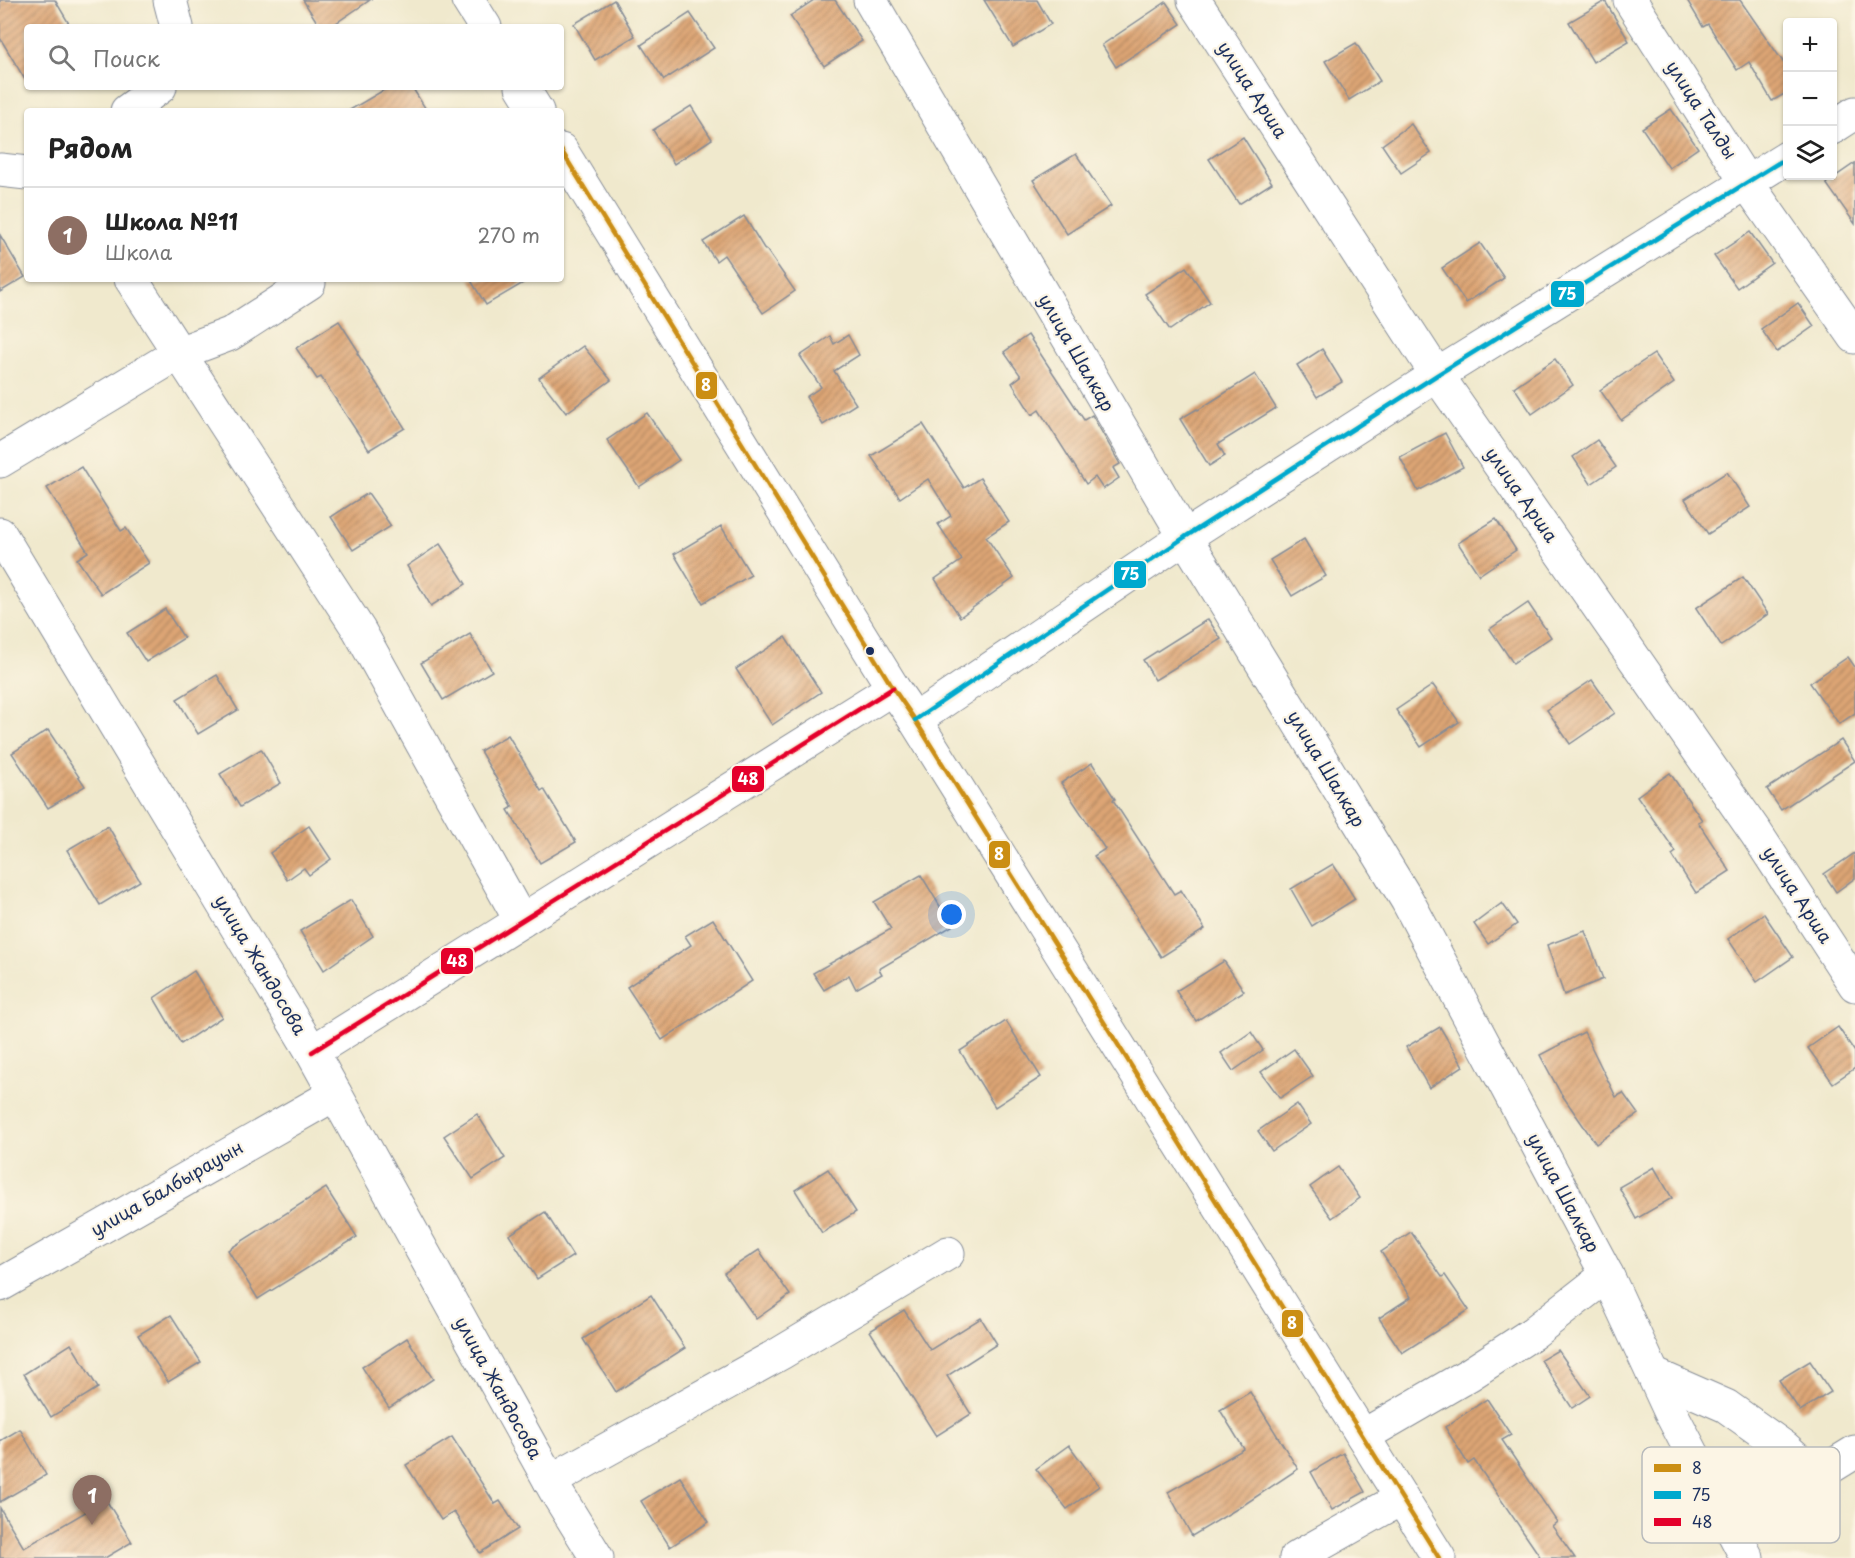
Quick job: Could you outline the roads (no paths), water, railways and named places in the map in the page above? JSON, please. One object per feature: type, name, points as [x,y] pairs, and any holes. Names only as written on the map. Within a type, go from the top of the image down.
[{"type":"street","points":[[170,0],[176,24]]},
{"type":"street","points":[[468,0],[483,24]]},
{"type":"street","name":"улица Шалкар","points":[[870,0],[1185,537],[1407,900],[1607,1275],[1690,1447]]},
{"type":"street","name":"улица Арша","points":[[1194,0],[1437,375],[1756,832],[1855,985]]},
{"type":"street","name":"улица Талды","points":[[1630,0],[1747,183],[1855,338]]},
{"type":"street","points":[[131,108],[156,90]]},
{"type":"street","points":[[524,90],[535,108]]},
{"type":"street","points":[[1836,126],[1855,113]]},
{"type":"street","points":[[564,155],[893,688],[1439,1558]]},
{"type":"street","points":[[915,720],[1185,537],[1437,375],[1783,160]]},
{"type":"street","points":[[0,170],[24,173]]},
{"type":"street","points":[[133,282],[359,630],[521,921]]},
{"type":"street","points":[[0,461],[178,353],[230,334],[309,283]]},
{"type":"street","name":"улица Жандосова","points":[[0,534],[312,1052],[550,1481],[597,1558]]},
{"type":"street","points":[[312,1052],[893,688]]},
{"type":"street","name":"улица Балбырауын","points":[[0,1285],[334,1094]]},
{"type":"street","points":[[550,1481],[781,1353],[948,1253]]},
{"type":"street","points":[[1363,1436],[1470,1374],[1524,1339],[1607,1275]]},
{"type":"street","points":[[1653,1374],[1726,1406],[1784,1447]]},
{"type":"street","points":[[1840,1461],[1855,1452]]},
{"type":"street","points":[[1296,1558],[1402,1498]]},
{"type":"place","name":"Школа №11","points":[[92,1525]]}]
